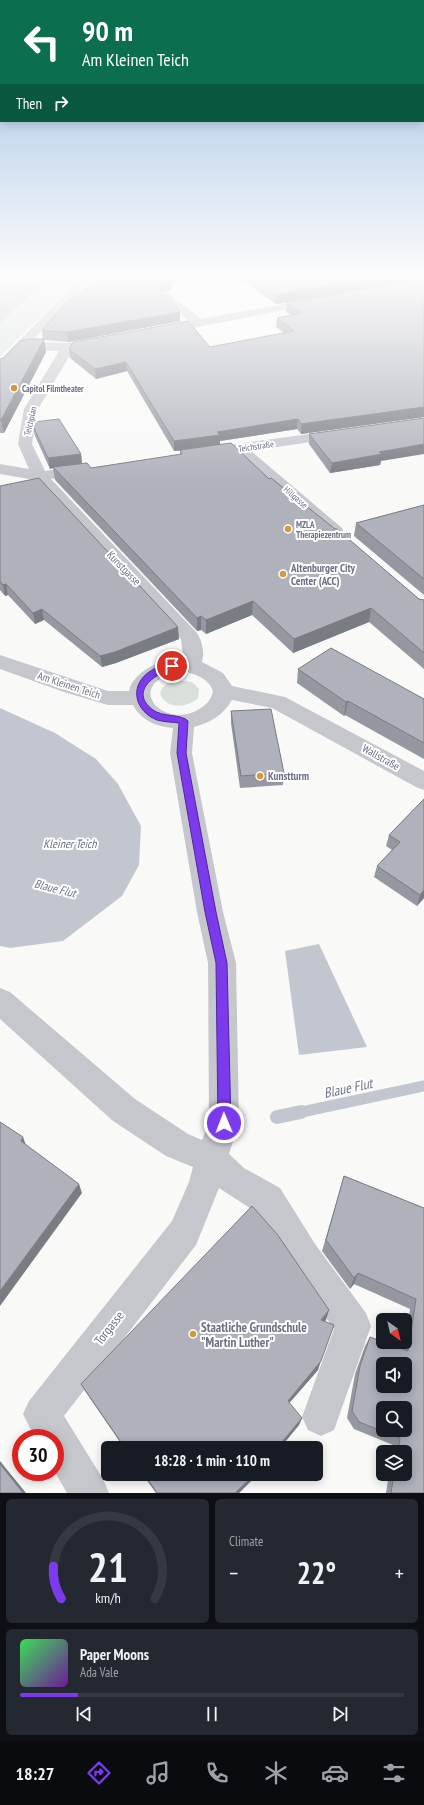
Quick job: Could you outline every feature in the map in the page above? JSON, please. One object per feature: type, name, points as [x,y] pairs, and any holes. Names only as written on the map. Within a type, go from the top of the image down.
[{"type":"street","points":[[0,367],[20,346],[68,347],[75,346]]},
{"type":"street","name":"Teichplan","points":[[40,476],[25,444],[31,409],[68,347]]},
{"type":"street","name":"Teichstraße","points":[[194,455],[357,432]]},
{"type":"street","name":"Hillgasse","points":[[240,449],[347,541]]},
{"type":"street","points":[[0,469],[40,476],[102,468]]},
{"type":"street","name":"Kunstgasse","points":[[40,476],[190,637],[194,655],[191,665]]},
{"type":"street","name":"Am Kleinen Teich","points":[[0,662],[71,687],[108,698],[140,698]]},
{"type":"street","points":[[191,665],[206,670],[214,675],[221,683],[224,692],[216,707],[208,714],[197,719],[184,721],[160,718],[143,706],[140,698],[140,689],[144,681],[151,674],[160,669],[172,666],[191,665]]},
{"type":"street","name":"Wallstraße","points":[[224,692],[238,693],[278,702],[424,781]]},
{"type":"street","points":[[184,721],[181,753],[210,912],[222,963],[224,1123],[211,1159]]},
{"type":"street","points":[[0,1001],[124,1110],[177,1145],[211,1159],[238,1182],[268,1200],[303,1256],[353,1326],[322,1417]]},
{"type":"street","name":"Torgasse","points":[[89,1493],[42,1414],[184,1233],[205,1184],[211,1159]]},
{"type":"shaded area","points":[[0,346],[11,346],[0,357]]},
{"type":"shaded area","points":[[179,680],[192,682],[199,689],[198,698],[188,704],[178,706],[167,703],[160,694],[161,691],[165,685]]},
{"type":"water","name":"Kleiner Teich","points":[[0,708],[55,733],[96,759],[118,784],[141,826],[139,865],[122,896],[63,941],[10,948],[0,946]]},
{"type":"water","points":[[319,944],[367,1047],[299,1055],[285,951]]},
{"type":"building","points":[[16,346],[40,346],[0,420],[0,359],[4,358]]},
{"type":"building","points":[[71,346],[209,346],[210,347],[217,346],[424,346],[424,407],[301,424],[298,419],[217,432],[220,435],[174,441],[126,362],[95,369],[69,349]]},
{"type":"building","points":[[424,418],[424,444],[379,452],[382,454],[332,463],[309,434]]},
{"type":"building","points":[[59,419],[81,454],[48,458],[33,426],[34,422]]},
{"type":"building","points":[[231,443],[269,479],[271,478],[335,529],[337,529],[419,599],[424,600],[424,653],[371,608],[294,639],[253,601],[206,620],[201,616],[197,618],[53,467],[87,463],[91,468],[182,454],[180,450]]},
{"type":"building","points":[[39,478],[178,627],[115,652],[100,656],[42,609],[33,613],[6,584],[3,585],[0,581],[0,486]]},
{"type":"building","points":[[424,505],[424,579],[356,523]]},
{"type":"building","points":[[331,648],[424,699],[424,743],[348,701],[346,702],[298,669]]},
{"type":"building","points":[[271,709],[284,773],[241,776],[231,711]]},
{"type":"building","points":[[424,799],[424,890],[420,895],[377,866],[400,842],[389,835]]},
{"type":"building","points":[[0,1122],[23,1137],[21,1141],[79,1184],[0,1291]]},
{"type":"building","points":[[344,1176],[424,1208],[424,1493],[391,1493],[393,1481],[412,1481],[412,1445],[399,1445],[400,1438],[397,1437],[412,1437],[412,1401],[376,1401],[376,1429],[359,1422],[352,1411],[360,1366],[370,1337],[376,1339],[376,1349],[403,1349],[408,1351],[408,1349],[412,1349],[412,1325],[416,1299],[358,1273],[354,1278],[326,1240]]},
{"type":"building","name":"Staatliche Grundschule \"Martin Luther\"","points":[[252,1206],[277,1234],[329,1310],[321,1320],[334,1325],[321,1361],[288,1401],[302,1418],[283,1441],[120,1441],[81,1384]]},
{"type":"building","points":[[0,1464],[23,1493],[0,1493]]},
{"type":"building","points":[[149,1481],[248,1481],[235,1493],[157,1493]]},
{"type":"waterway","name":"Blaue Flut","points":[[297,1113],[424,1086]]},
{"type":"waterway","name":"Blaue Flut","points":[[277,1117],[301,1112]]},
{"type":"place","name":"Capitol Filmtheater","points":[[14,388]]},
{"type":"place","name":"MZLA Therapiezentrum","points":[[288,529]]},
{"type":"place","name":"Altenburger City Center (ACC)","points":[[283,574]]},
{"type":"place","name":"Kunstturm","points":[[260,776]]},
{"type":"place","name":"Staatliche Grundschule \"Martin Luther\"","points":[[193,1334]]},
{"type":"route","points":[[172,666],[160,669],[151,674],[144,681],[140,689],[140,698],[143,706],[160,718],[184,721],[181,753],[210,912],[222,963],[224,1123]]}]
